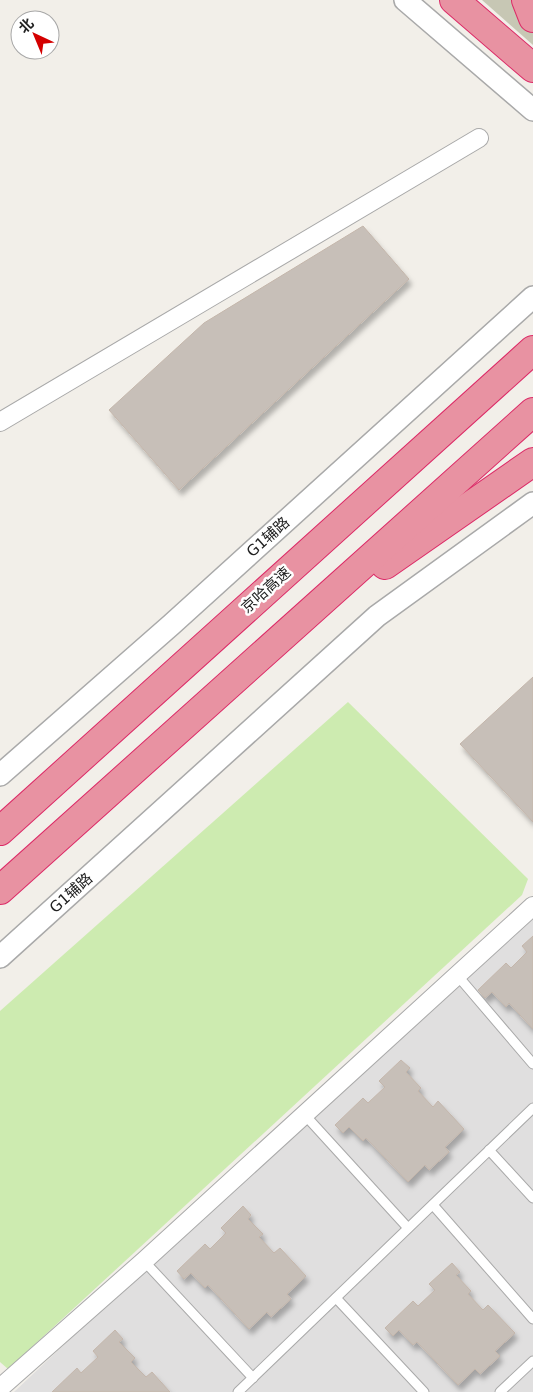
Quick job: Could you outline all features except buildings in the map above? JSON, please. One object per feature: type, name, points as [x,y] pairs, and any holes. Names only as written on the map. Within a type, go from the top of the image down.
[{"type":"highway","points":[[454,0],[533,68]]},
{"type":"highway","points":[[526,0],[533,18]]},
{"type":"highway","name":"京哈高速","points":[[0,831],[533,350]]},
{"type":"highway","points":[[0,890],[533,412]]},
{"type":"highway","points":[[289,631],[533,462]]},
{"type":"street","points":[[405,0],[533,110]]},
{"type":"street","points":[[0,422],[479,138]]},
{"type":"street","name":"G1辅路","points":[[0,775],[163,632],[533,297]]},
{"type":"street","name":"G1辅路","points":[[0,957],[377,616],[533,503]]},
{"type":"street","points":[[0,1388],[144,1261],[533,906]]},
{"type":"lane","points":[[457,975],[533,1064]]},
{"type":"lane","points":[[238,1392],[533,1108]]},
{"type":"lane","points":[[304,1114],[408,1228]]},
{"type":"lane","points":[[489,1150],[533,1198]]},
{"type":"lane","points":[[433,1205],[533,1319]]},
{"type":"lane","points":[[144,1261],[253,1378]]},
{"type":"lane","points":[[336,1298],[424,1392]]},
{"type":"lane","points":[[500,1392],[533,1361]]},
{"type":"shaded area","points":[[482,0],[533,0],[533,45]]},
{"type":"shaded area","points":[[533,902],[533,1392],[14,1392]]},
{"type":"green space","points":[[348,702],[528,879],[522,895],[8,1369],[0,1362],[0,1011]]}]
